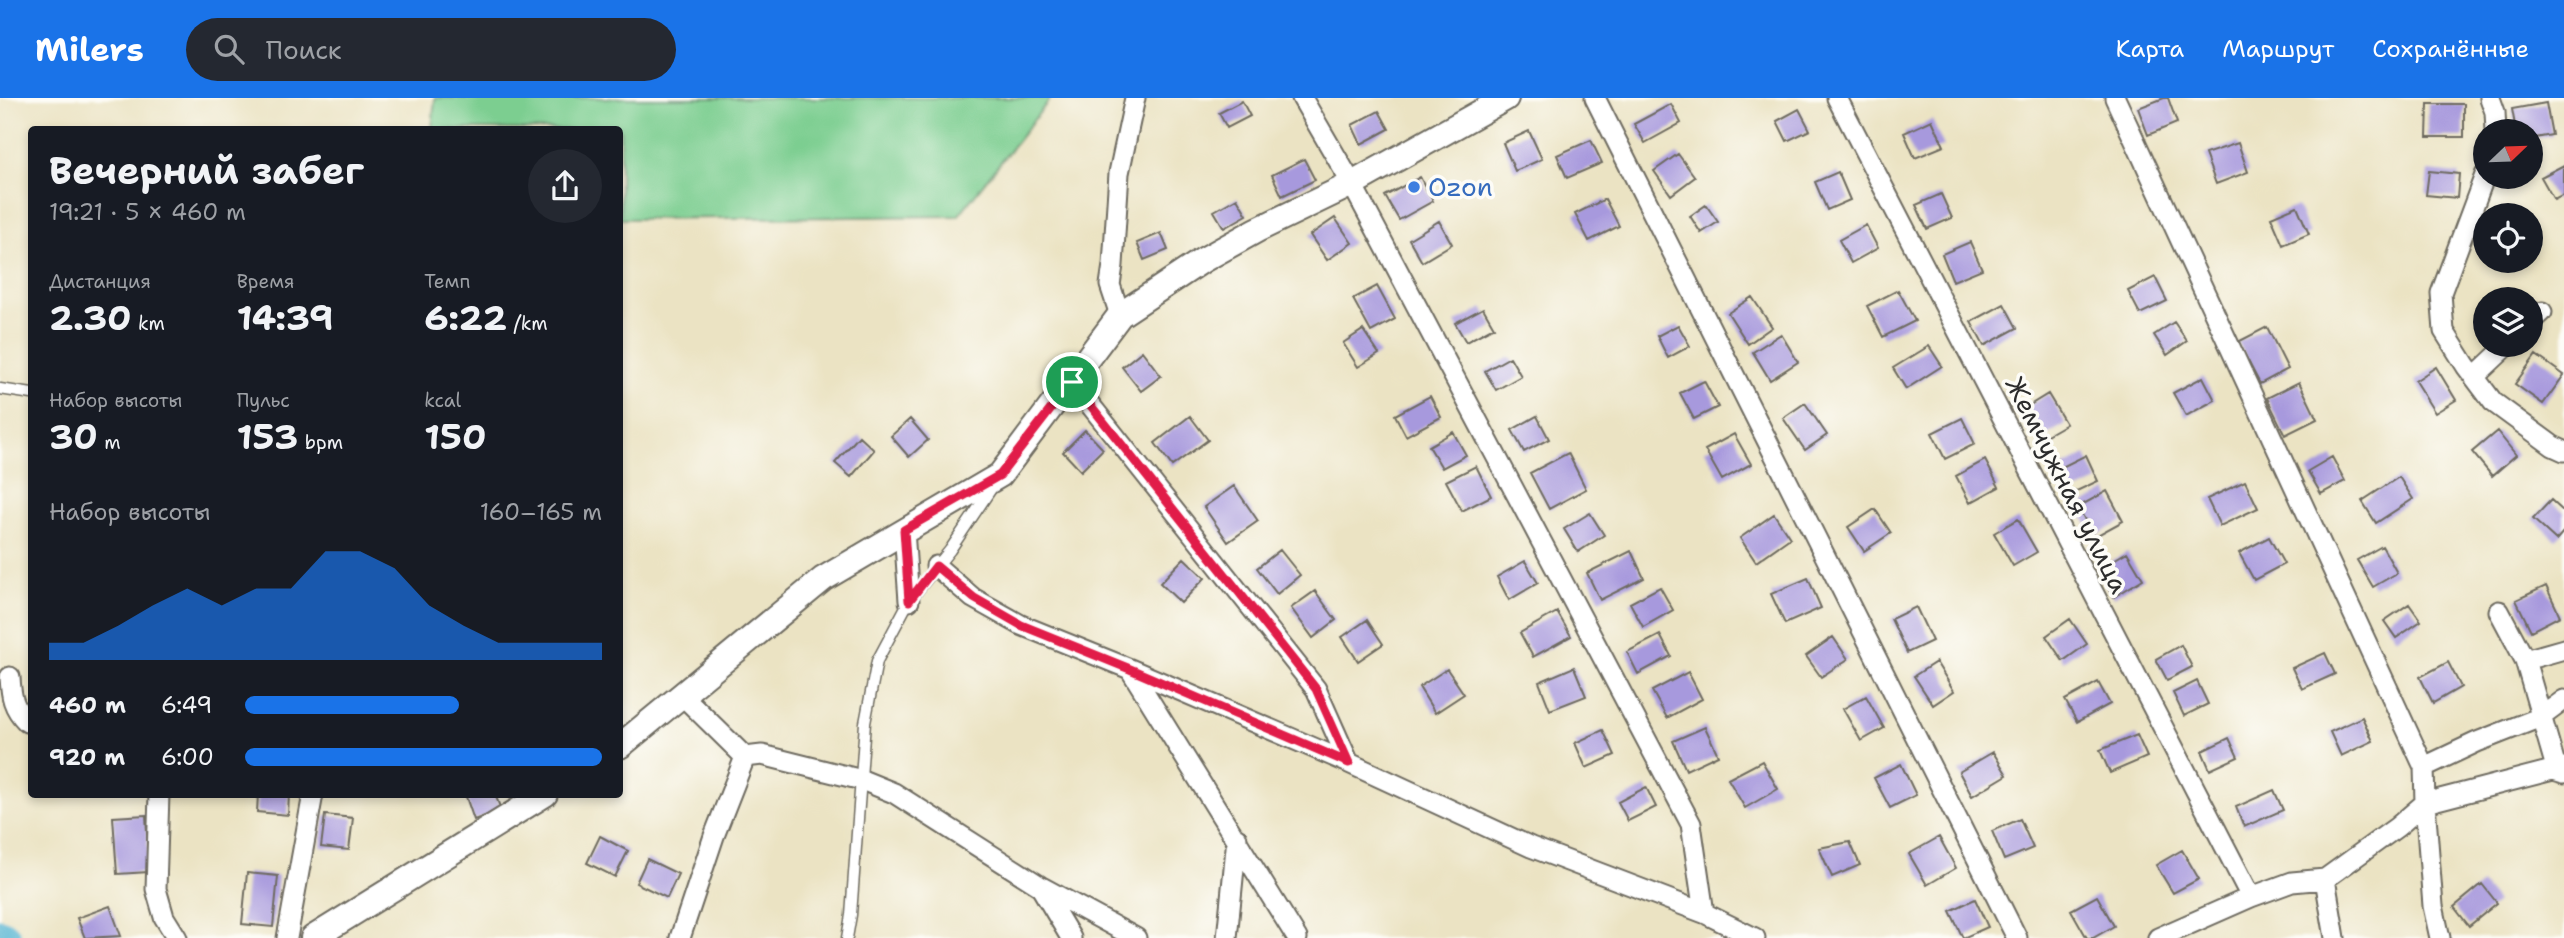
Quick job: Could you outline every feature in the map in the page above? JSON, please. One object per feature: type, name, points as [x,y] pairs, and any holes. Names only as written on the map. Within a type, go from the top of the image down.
[{"type":"street","points":[[1120,315],[1110,285],[1119,173],[1135,98]]},
{"type":"street","points":[[1302,98],[1352,184],[1691,824],[1704,913]]},
{"type":"street","points":[[623,744],[823,579],[1000,475],[1120,315],[1214,254],[1352,184],[1506,98]]},
{"type":"street","points":[[1595,98],[2017,938]]},
{"type":"street","name":"Жемчужная улица","points":[[1837,98],[2251,897]]},
{"type":"street","points":[[2115,98],[2424,767],[2433,906],[2440,938]]},
{"type":"street","points":[[2490,98],[2495,119]]},
{"type":"street","points":[[2480,189],[2441,293],[2444,331],[2493,402],[2553,446],[2564,451]]},
{"type":"street","points":[[2474,377],[2495,357]]},
{"type":"street","points":[[1072,382],[1316,689],[1349,763]]},
{"type":"street","points":[[904,530],[909,601]]},
{"type":"street","points":[[936,566],[974,598],[1021,625],[1349,763],[1531,847],[1704,913],[1755,938]]},
{"type":"street","points":[[2158,938],[2292,882],[2325,879],[2397,827],[2425,803],[2562,771],[2541,716],[2525,660],[2499,611]]},
{"type":"street","points":[[2525,660],[2564,649]]},
{"type":"street","points":[[1130,669],[1297,938]]},
{"type":"street","points":[[10,677],[11,699],[17,712],[28,722]]},
{"type":"street","points":[[682,695],[745,757]]},
{"type":"street","points":[[2424,767],[2541,716],[2564,700]]},
{"type":"street","points":[[745,757],[762,755],[862,780],[894,793],[1040,886],[1139,937]]},
{"type":"street","points":[[680,938],[713,836],[745,757]]},
{"type":"street","points":[[159,798],[156,889],[163,917],[177,938]]},
{"type":"street","points":[[287,938],[312,798]]},
{"type":"street","points":[[313,938],[539,798]]},
{"type":"street","points":[[1227,938],[1237,838]]},
{"type":"street","points":[[2325,879],[2335,938]]},
{"type":"street","points":[[1040,886],[1071,938]]},
{"type":"lane","points":[[0,389],[28,393]]},
{"type":"lane","points":[[847,938],[865,723],[877,661],[909,601],[950,550],[1000,475]]},
{"type":"green space","points":[[435,98],[1051,98],[958,216],[623,219],[623,126],[432,126]]},
{"type":"building","points":[[2168,98],[2177,123],[2148,135],[2138,108]]},
{"type":"building","points":[[1242,101],[1250,116],[1227,128],[1219,113]]},
{"type":"building","points":[[2546,103],[2552,135],[2543,137],[2543,119],[2514,119],[2512,109]]},
{"type":"building","points":[[1671,104],[1681,123],[1645,143],[1634,124]]},
{"type":"building","points":[[2428,104],[2464,104],[2464,137],[2427,137]]},
{"type":"building","points":[[1799,109],[1810,130],[1787,141],[1777,121]]},
{"type":"building","points":[[1379,111],[1389,129],[1361,144],[1352,125]]},
{"type":"building","points":[[1932,120],[1944,146],[1915,158],[1904,133]]},
{"type":"building","points":[[1529,131],[1542,159],[1515,171],[1503,143]]},
{"type":"building","points":[[1591,140],[1602,163],[1567,178],[1557,155]]},
{"type":"building","points":[[2238,143],[2248,172],[2216,184],[2205,154]]},
{"type":"building","points":[[1678,154],[1695,177],[1671,195],[1654,171]]},
{"type":"building","points":[[1304,159],[1315,180],[1282,196],[1272,175]]},
{"type":"building","points":[[2564,165],[2564,195],[2554,200],[2543,176]]},
{"type":"building","points":[[2429,171],[2459,174],[2457,198],[2426,195]]},
{"type":"building","points":[[1838,172],[1850,200],[1827,210],[1815,182]]},
{"type":"building","points":[[1420,177],[1433,201],[1399,220],[1385,196]]},
{"type":"building","points":[[1941,194],[1952,218],[1927,229],[1916,205]]},
{"type":"building","points":[[1237,198],[1247,215],[1224,228],[1214,211]]},
{"type":"building","points":[[1605,199],[1619,226],[1589,241],[1575,214]]},
{"type":"building","points":[[1706,205],[1718,222],[1701,233],[1690,216]]},
{"type":"building","points":[[2297,206],[2309,234],[2283,245],[2271,217]]},
{"type":"building","points":[[1335,218],[1352,243],[1327,260],[1310,235]]},
{"type":"building","points":[[1439,221],[1452,244],[1422,262],[1409,239]]},
{"type":"building","points":[[1866,225],[1878,248],[1851,263],[1839,240]]},
{"type":"building","points":[[1161,233],[1168,250],[1144,260],[1137,243]]},
{"type":"building","points":[[1970,242],[1982,269],[1953,281],[1942,254]]},
{"type":"building","points":[[2155,277],[2167,301],[2140,314],[2128,291]]},
{"type":"building","points":[[1377,286],[1395,319],[1371,332],[1353,299]]},
{"type":"building","points":[[1898,290],[1915,321],[1883,337],[1867,306]]},
{"type":"building","points":[[1752,297],[1772,327],[1748,344],[1728,313]]},
{"type":"building","points":[[2004,304],[2017,328],[1984,346],[1971,322]]},
{"type":"building","points":[[1483,308],[1494,327],[1466,342],[1455,323]]},
{"type":"building","points":[[2174,322],[2187,341],[2167,355],[2154,335]]},
{"type":"building","points":[[1678,325],[1690,346],[1668,358],[1657,336]]},
{"type":"building","points":[[2267,327],[2288,369],[2260,384],[2238,342]]},
{"type":"building","points":[[1363,330],[1379,354],[1358,367],[1343,343]]},
{"type":"building","points":[[1781,334],[1798,362],[1770,380],[1753,352]]},
{"type":"building","points":[[1929,346],[1942,366],[1906,389],[1893,368]]},
{"type":"building","points":[[1142,351],[1161,376],[1141,391],[1122,367]]},
{"type":"building","points":[[1510,357],[1521,376],[1496,390],[1485,371]]},
{"type":"building","points":[[2535,357],[2539,357],[2564,375],[2543,404],[2515,384]]},
{"type":"building","points":[[2436,367],[2456,400],[2435,413],[2415,381]]},
{"type":"building","points":[[2203,377],[2215,400],[2186,416],[2173,393]]},
{"type":"building","points":[[1704,381],[1718,407],[1694,419],[1680,393]]},
{"type":"building","points":[[2299,382],[2317,419],[2285,435],[2267,398]]},
{"type":"building","points":[[2048,394],[2066,424],[2038,440],[2020,411]]},
{"type":"building","points":[[1430,396],[1441,417],[1406,436],[1395,415]]},
{"type":"building","points":[[1805,403],[1827,435],[1805,450],[1783,418]]},
{"type":"building","points":[[1190,416],[1208,440],[1172,466],[1155,443]]},
{"type":"building","points":[[1537,416],[1549,439],[1524,452],[1512,430]]},
{"type":"building","points":[[1962,418],[1975,444],[1945,459],[1932,433]]},
{"type":"building","points":[[910,419],[928,440],[909,457],[891,436]]},
{"type":"building","points":[[1085,430],[1103,449],[1081,471],[1063,452]]},
{"type":"building","points":[[2497,431],[2516,455],[2492,476],[2472,452]]},
{"type":"building","points":[[1453,432],[1466,455],[1442,468],[1429,446]]},
{"type":"building","points":[[1734,434],[1751,464],[1722,480],[1705,450]]},
{"type":"building","points":[[859,436],[874,450],[851,477],[835,463]]},
{"type":"building","points":[[1568,453],[1586,489],[1549,509],[1530,473]]},
{"type":"building","points":[[2086,455],[2098,481],[2066,496],[2054,471]]},
{"type":"building","points":[[2332,457],[2345,481],[2321,494],[2308,471]]},
{"type":"building","points":[[1985,460],[1999,487],[1970,503],[1956,476]]},
{"type":"building","points":[[1476,466],[1491,496],[1462,511],[1446,481]]},
{"type":"building","points":[[2399,477],[2413,499],[2376,523],[2362,501]]},
{"type":"building","points":[[2245,481],[2258,508],[2220,526],[2207,499]]},
{"type":"building","points":[[1234,486],[1258,521],[1228,542],[1204,507]]},
{"type":"building","points":[[2107,491],[2123,521],[2094,537],[2078,507]]},
{"type":"building","points":[[2551,500],[2564,512],[2564,531],[2556,540],[2533,519]]},
{"type":"building","points":[[1875,509],[1891,533],[1864,551],[1848,527]]},
{"type":"building","points":[[1590,513],[1604,535],[1578,552],[1564,529]]},
{"type":"building","points":[[1774,514],[1790,538],[1756,562],[1740,538]]},
{"type":"building","points":[[2018,519],[2037,552],[2013,566],[1994,533]]},
{"type":"building","points":[[2269,537],[2284,564],[2254,580],[2239,553]]},
{"type":"building","points":[[2382,546],[2397,573],[2373,587],[2357,560]]},
{"type":"building","points":[[1280,550],[1300,575],[1277,594],[1257,568]]},
{"type":"building","points":[[1631,551],[1644,578],[1600,600],[1587,573]]},
{"type":"building","points":[[2127,552],[2143,579],[2114,597],[2097,570]]},
{"type":"building","points":[[1184,558],[1205,578],[1181,603],[1160,583]]},
{"type":"building","points":[[1525,561],[1538,583],[1509,600],[1497,577]]},
{"type":"building","points":[[1808,578],[1821,608],[1785,624],[1771,594]]},
{"type":"building","points":[[2546,586],[2560,616],[2531,631],[2516,600]]},
{"type":"building","points":[[1660,587],[1673,610],[1643,627],[1630,603]]},
{"type":"building","points":[[1315,591],[1336,620],[1313,638],[1291,608]]},
{"type":"building","points":[[2409,604],[2421,621],[2396,638],[2384,621]]},
{"type":"building","points":[[1916,607],[1932,641],[1907,653],[1891,619]]},
{"type":"building","points":[[1557,612],[1571,636],[1533,657],[1520,633]]},
{"type":"building","points":[[2070,619],[2087,644],[2063,661],[2046,636]]},
{"type":"building","points":[[1367,620],[1383,644],[1358,661],[1342,637]]},
{"type":"building","points":[[1660,635],[1671,656],[1638,674],[1627,652]]},
{"type":"building","points":[[1833,637],[1848,659],[1821,677],[1806,656]]},
{"type":"building","points":[[2181,645],[2192,667],[2167,680],[2156,659]]},
{"type":"building","points":[[2325,653],[2335,674],[2302,689],[2292,668]]},
{"type":"building","points":[[1936,662],[1954,691],[1933,705],[1914,676]]},
{"type":"building","points":[[2448,662],[2461,687],[2433,703],[2420,677]]},
{"type":"building","points":[[1574,667],[1586,696],[1550,710],[1539,682]]},
{"type":"building","points":[[1447,669],[1464,694],[1435,713],[1419,687]]},
{"type":"building","points":[[1688,672],[1702,699],[1667,718],[1652,691]]},
{"type":"building","points":[[2197,681],[2208,704],[2184,716],[2173,693]]},
{"type":"building","points":[[2098,682],[2110,704],[2077,722],[2065,700]]},
{"type":"building","points":[[1866,696],[1884,728],[1861,741],[1843,709]]},
{"type":"building","points":[[2362,717],[2373,741],[2341,756],[2330,732]]},
{"type":"building","points":[[1705,727],[1718,755],[1686,770],[1673,741]]},
{"type":"building","points":[[1603,730],[1615,755],[1586,768],[1575,743]]},
{"type":"building","points":[[2137,735],[2147,757],[2110,773],[2100,750]]},
{"type":"building","points":[[2229,738],[2238,757],[2210,770],[2202,751]]},
{"type":"building","points":[[1993,752],[2007,775],[1972,796],[1959,772]]},
{"type":"building","points":[[1762,761],[1778,789],[1745,808],[1728,779]]},
{"type":"building","points":[[1901,764],[1916,795],[1890,808],[1874,778]]},
{"type":"building","points":[[1646,787],[1656,807],[1628,821],[1618,802]]},
{"type":"building","points":[[2274,790],[2283,810],[2244,827],[2236,807]]},
{"type":"building","points":[[258,798],[289,798],[288,815],[257,812]]},
{"type":"building","points":[[466,798],[496,798],[501,810],[474,820]]},
{"type":"building","points":[[146,815],[149,872],[117,874],[113,817]]},
{"type":"building","points":[[325,815],[353,818],[349,850],[321,847]]},
{"type":"building","points":[[2020,819],[2033,848],[2004,860],[1992,831]]},
{"type":"building","points":[[600,836],[628,851],[615,877],[587,863]]},
{"type":"building","points":[[1939,837],[1956,868],[1927,885],[1909,854]]},
{"type":"building","points":[[1850,842],[1860,865],[1832,877],[1819,848]]},
{"type":"building","points":[[2182,850],[2199,879],[2173,893],[2156,865]]},
{"type":"building","points":[[647,859],[678,874],[667,898],[636,883]]},
{"type":"building","points":[[247,873],[278,876],[273,927],[242,924]]},
{"type":"building","points":[[2482,884],[2497,903],[2469,926],[2454,907]]},
{"type":"building","points":[[2097,896],[2114,926],[2093,938],[2087,938],[2071,910]]},
{"type":"building","points":[[1975,899],[1988,927],[1963,938],[1950,911]]},
{"type":"building","points":[[110,906],[121,936],[85,938],[77,918]]},
{"type":"waterway","points":[[0,935],[5,938]]},
{"type":"place","name":"Ozon","points":[[1414,187]]},
{"type":"route","points":[[1072,382],[1316,689],[1349,763],[1021,625],[974,598],[936,566],[909,601],[904,530],[1000,475],[1072,382]]}]
